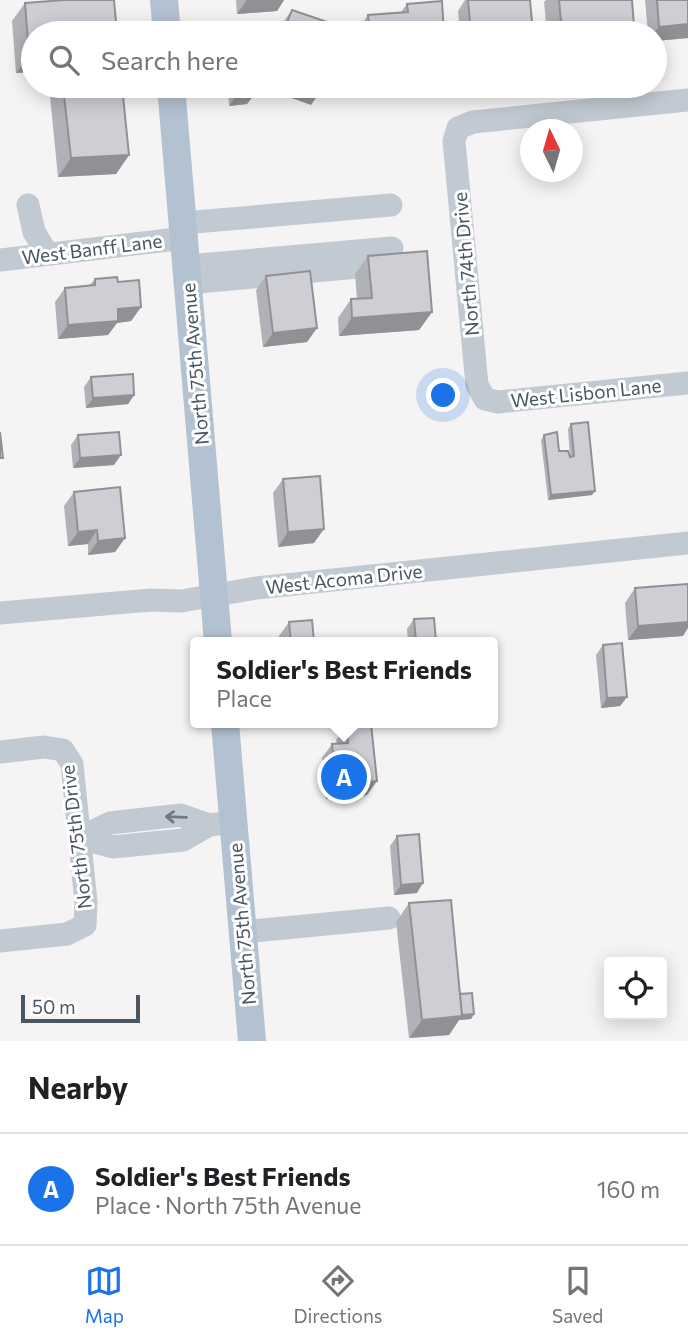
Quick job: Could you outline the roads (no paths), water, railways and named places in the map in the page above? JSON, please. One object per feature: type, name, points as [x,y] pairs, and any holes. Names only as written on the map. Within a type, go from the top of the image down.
[{"type":"main road","points":[[164,0],[166,21]]},
{"type":"main road","name":"North 75th Avenue","points":[[173,98],[218,637]]},
{"type":"main road","name":"North 75th Avenue","points":[[225,728],[221,824],[242,932],[252,1041]]},
{"type":"street","name":"North 74th Drive","points":[[485,399],[477,385],[454,141],[458,128],[473,122],[688,100]]},
{"type":"street","points":[[29,205],[34,232],[47,253]]},
{"type":"street","points":[[186,252],[391,205]]},
{"type":"street","points":[[186,252],[392,248]]},
{"type":"street","points":[[186,252],[414,261]]},
{"type":"street","name":"West Banff Lane","points":[[0,260],[47,253],[186,252]]},
{"type":"street","name":"West Lisbon Lane","points":[[485,399],[498,402],[688,383]]},
{"type":"street","name":"West Acoma Drive","points":[[0,613],[151,600],[181,601],[256,588],[688,543]]},
{"type":"street","name":"North 75th Drive","points":[[0,752],[44,747],[63,750],[72,764],[86,902],[85,925],[67,934],[0,941]]},
{"type":"street","points":[[79,838],[110,823],[181,815],[221,824]]},
{"type":"street","points":[[142,820],[145,844]]},
{"type":"street","points":[[79,838],[113,847],[145,844],[183,840],[221,824]]},
{"type":"street","points":[[242,932],[388,918]]},
{"type":"place","name":"Soldier's Best Friends","points":[[344,777]]}]
